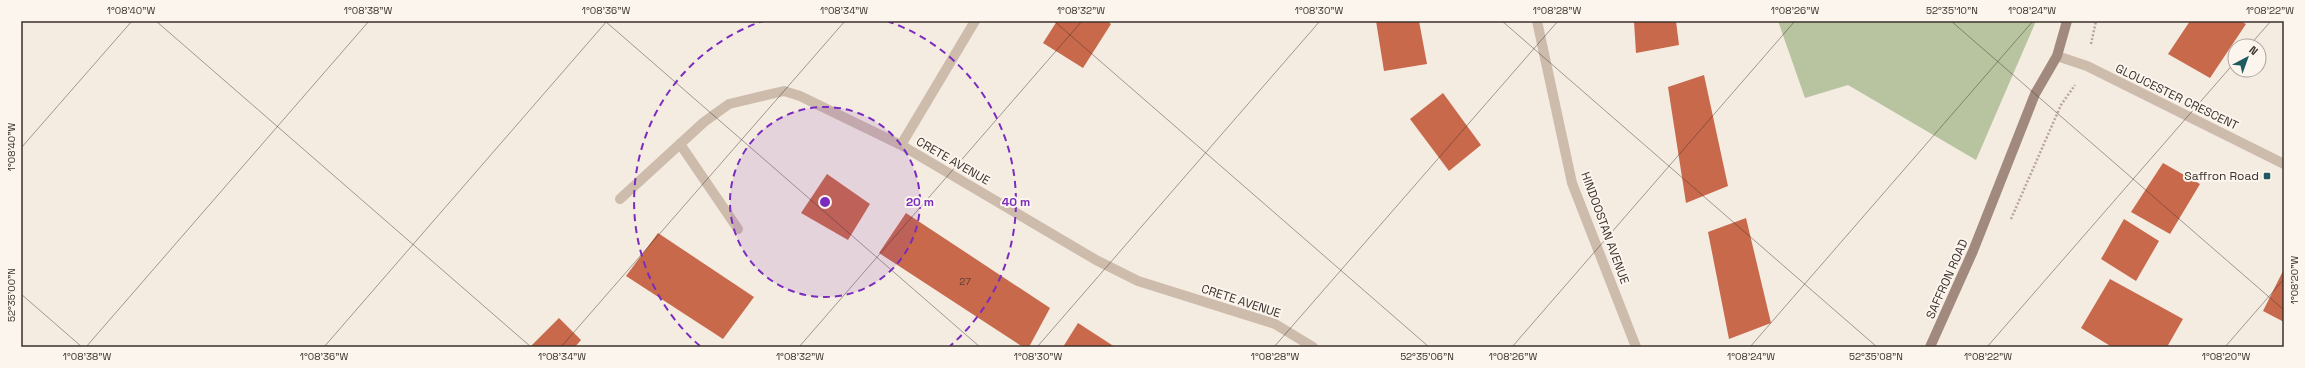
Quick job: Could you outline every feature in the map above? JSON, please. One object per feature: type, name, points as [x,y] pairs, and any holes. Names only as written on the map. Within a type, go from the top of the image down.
[{"type":"main road","name":"SAFFRON ROAD","points":[[1930,347],[1973,251],[2035,94],[2057,56],[2067,21]]},
{"type":"street","points":[[901,145],[976,21]]},
{"type":"street","name":"HINDOOSTAN AVENUE","points":[[1537,21],[1572,182],[1636,347]]},
{"type":"street","name":"GLOUCESTER CRESCENT","points":[[2057,56],[2087,66],[2284,164]]},
{"type":"street","name":"CRETE AVENUE","points":[[620,199],[704,122],[729,104],[784,91],[800,96],[901,145],[1096,260],[1138,281],[1275,324],[1313,347]]},
{"type":"street","points":[[680,144],[738,229]]},
{"type":"path","points":[[2010,222],[2061,105],[2087,66],[2096,21]]},
{"type":"green space","points":[[1778,21],[2036,21],[1976,160],[1848,85],[1805,98]]},
{"type":"building","points":[[1057,21],[1107,21],[1111,24],[1083,68],[1043,43]]},
{"type":"building","points":[[1376,21],[1419,21],[1427,64],[1384,71]]},
{"type":"building","points":[[1634,21],[1676,21],[1679,45],[1636,53]]},
{"type":"building","points":[[2190,21],[2240,21],[2246,24],[2237,38],[2227,38],[2227,52],[2210,78],[2168,54]]},
{"type":"building","points":[[1704,75],[1728,186],[1686,203],[1668,87]]},
{"type":"building","points":[[1443,93],[1481,145],[1449,171],[1410,119]]},
{"type":"building","points":[[2163,163],[2200,184],[2170,234],[2131,212]]},
{"type":"building","points":[[827,174],[870,204],[848,240],[801,213]]},
{"type":"building","points":[[906,213],[1050,308],[1029,347],[1023,347],[879,253]]},
{"type":"building","points":[[1746,218],[1771,323],[1729,339],[1708,232]]},
{"type":"building","points":[[2124,219],[2159,241],[2136,281],[2101,259]]},
{"type":"building","points":[[658,233],[754,297],[723,339],[626,276]]},
{"type":"building","points":[[2284,269],[2284,322],[2263,311]]},
{"type":"building","points":[[2110,279],[2183,319],[2167,347],[2112,347],[2081,328]]},
{"type":"building","points":[[559,318],[581,340],[575,347],[530,347]]},
{"type":"building","points":[[1078,323],[1115,347],[1063,347]]},
{"type":"place","name":"Saffron Road","points":[[2267,176]]}]
